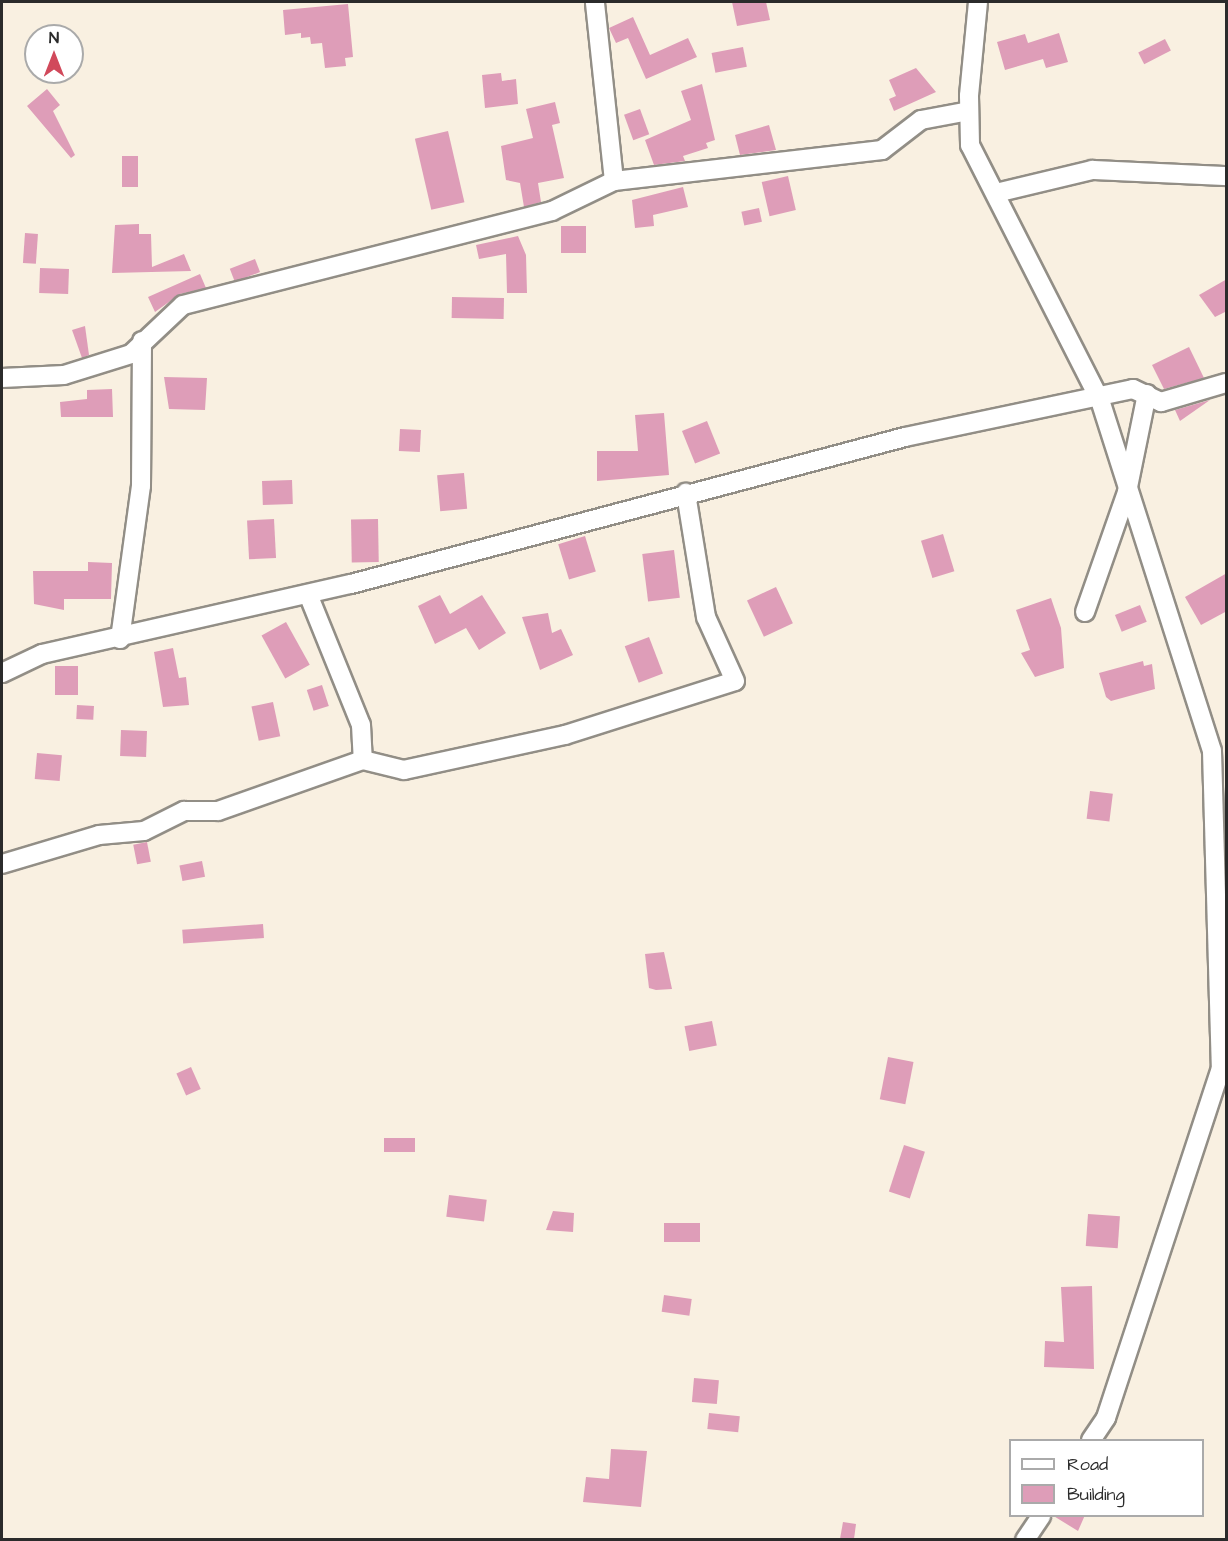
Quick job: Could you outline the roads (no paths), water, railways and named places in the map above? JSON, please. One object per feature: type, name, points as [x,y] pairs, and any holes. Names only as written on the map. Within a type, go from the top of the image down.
[{"type":"street","points":[[595,2],[614,181]]},
{"type":"street","points":[[978,2],[969,111],[970,145],[1100,400],[1127,492],[1212,751],[1221,1068],[1106,1418],[1092,1439]]},
{"type":"street","points":[[2,378],[64,375],[130,354],[183,305],[552,211],[614,181],[882,150],[921,120],[969,111]]},
{"type":"street","points":[[996,193],[1092,170],[1227,176]]},
{"type":"street","points":[[120,639],[141,486],[142,341]]},
{"type":"street","points":[[2,673],[42,654],[120,639],[308,594],[905,437],[1100,400],[1133,389],[1161,402],[1176,400],[1227,383]]},
{"type":"street","points":[[1085,612],[1127,492],[1147,394]]},
{"type":"street","points":[[2,864],[99,835],[144,831],[184,811],[218,811],[363,760],[404,770],[565,735],[735,681],[706,617],[686,493]]},
{"type":"street","points":[[308,594],[361,725],[363,760]]},
{"type":"street","points":[[1025,1539],[1040,1517]]}]
